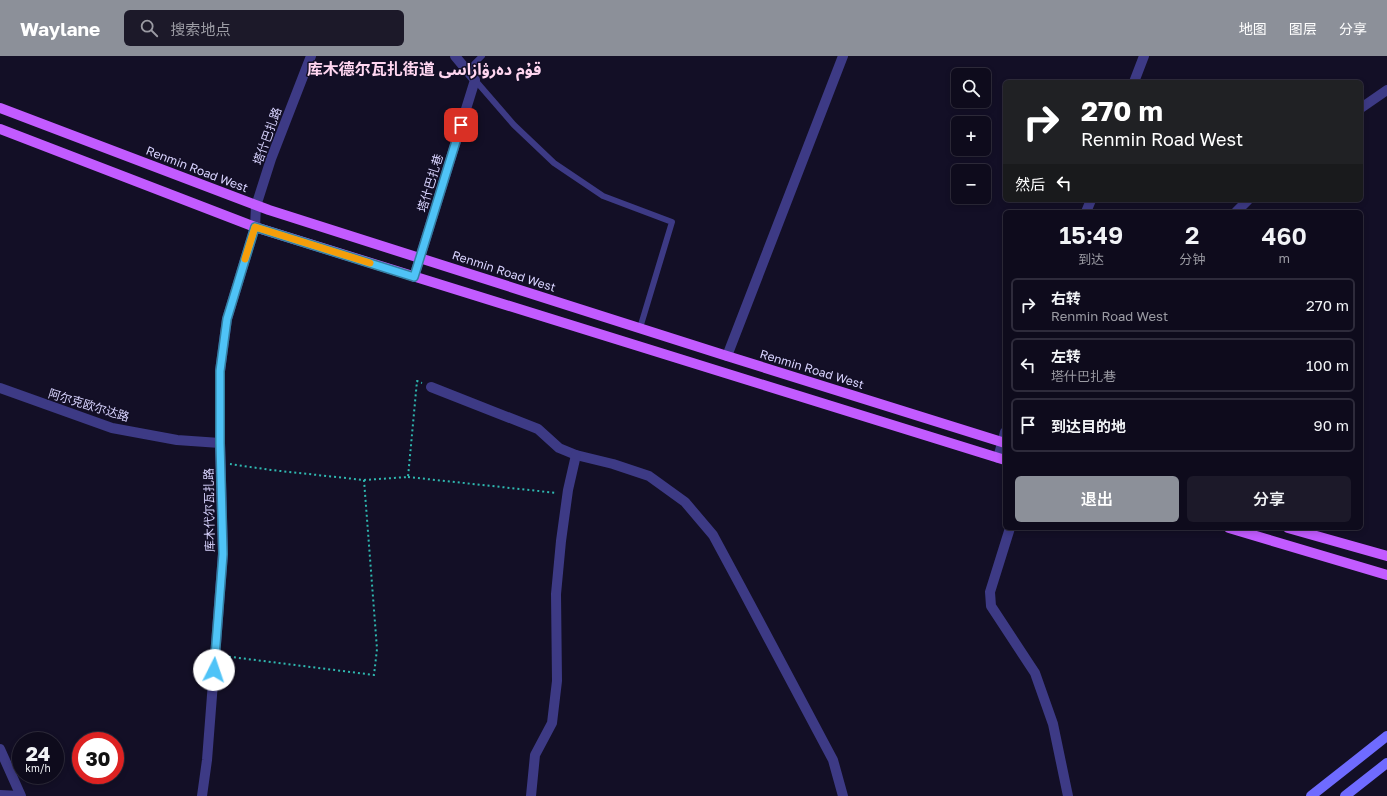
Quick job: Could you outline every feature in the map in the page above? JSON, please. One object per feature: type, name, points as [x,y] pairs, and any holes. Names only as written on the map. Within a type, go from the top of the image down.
[{"type":"main road","name":"Renmin Road West","points":[[0,108],[256,206],[727,356],[1003,439]]},
{"type":"main road","points":[[0,129],[255,227],[1002,459]]},
{"type":"main road","points":[[1236,530],[1387,575]]},
{"type":"main road","points":[[1295,530],[1387,556]]},
{"type":"main road","points":[[1311,796],[1387,736]]},
{"type":"main road","points":[[1345,796],[1387,763]]},
{"type":"street","name":"塔什巴扎路","points":[[255,227],[256,206],[271,159],[311,56]]},
{"type":"street","points":[[455,56],[475,80]]},
{"type":"street","points":[[727,356],[844,56]]},
{"type":"street","points":[[1135,80],[1144,56]]},
{"type":"street","name":"塔什巴扎巷","points":[[414,277],[475,80]]},
{"type":"street","points":[[1363,107],[1387,90]]},
{"type":"street","points":[[1238,210],[1246,202]]},
{"type":"street","name":"库木代尔瓦扎路","points":[[202,796],[207,760],[223,554],[220,371],[227,319],[255,227]]},
{"type":"street","points":[[431,387],[538,429],[559,448],[576,455],[613,464],[649,476],[685,502],[713,535],[833,760],[843,796]]},
{"type":"street","name":"阿尔克欧尔达路","points":[[0,388],[112,428],[177,440],[220,443]]},
{"type":"street","points":[[1002,459],[1003,449]]},
{"type":"street","points":[[531,796],[535,756],[552,723],[556,681],[556,594],[561,541],[576,455]]},
{"type":"street","points":[[1009,530],[990,592],[992,606],[1035,673],[1053,724],[1068,796]]},
{"type":"street","points":[[0,750],[20,796],[0,795]]},
{"type":"lane","points":[[467,71],[482,56]]},
{"type":"lane","points":[[475,80],[514,125],[554,163],[603,196],[672,222],[640,328]]},
{"type":"path","points":[[408,476],[417,381],[431,387]]},
{"type":"path","points":[[221,463],[364,480],[408,476],[568,494]]},
{"type":"path","points":[[216,655],[374,674],[377,649],[364,480]]},
{"type":"slow traffic","points":[[245,259],[255,227],[370,263]]},
{"type":"district","name":"库木德尔瓦扎街道 قۇم دەرۋازاسى","points":[[424,69]]},
{"type":"route","points":[[214,670],[223,554],[220,371],[227,319],[255,227],[414,277],[461,125]]}]
